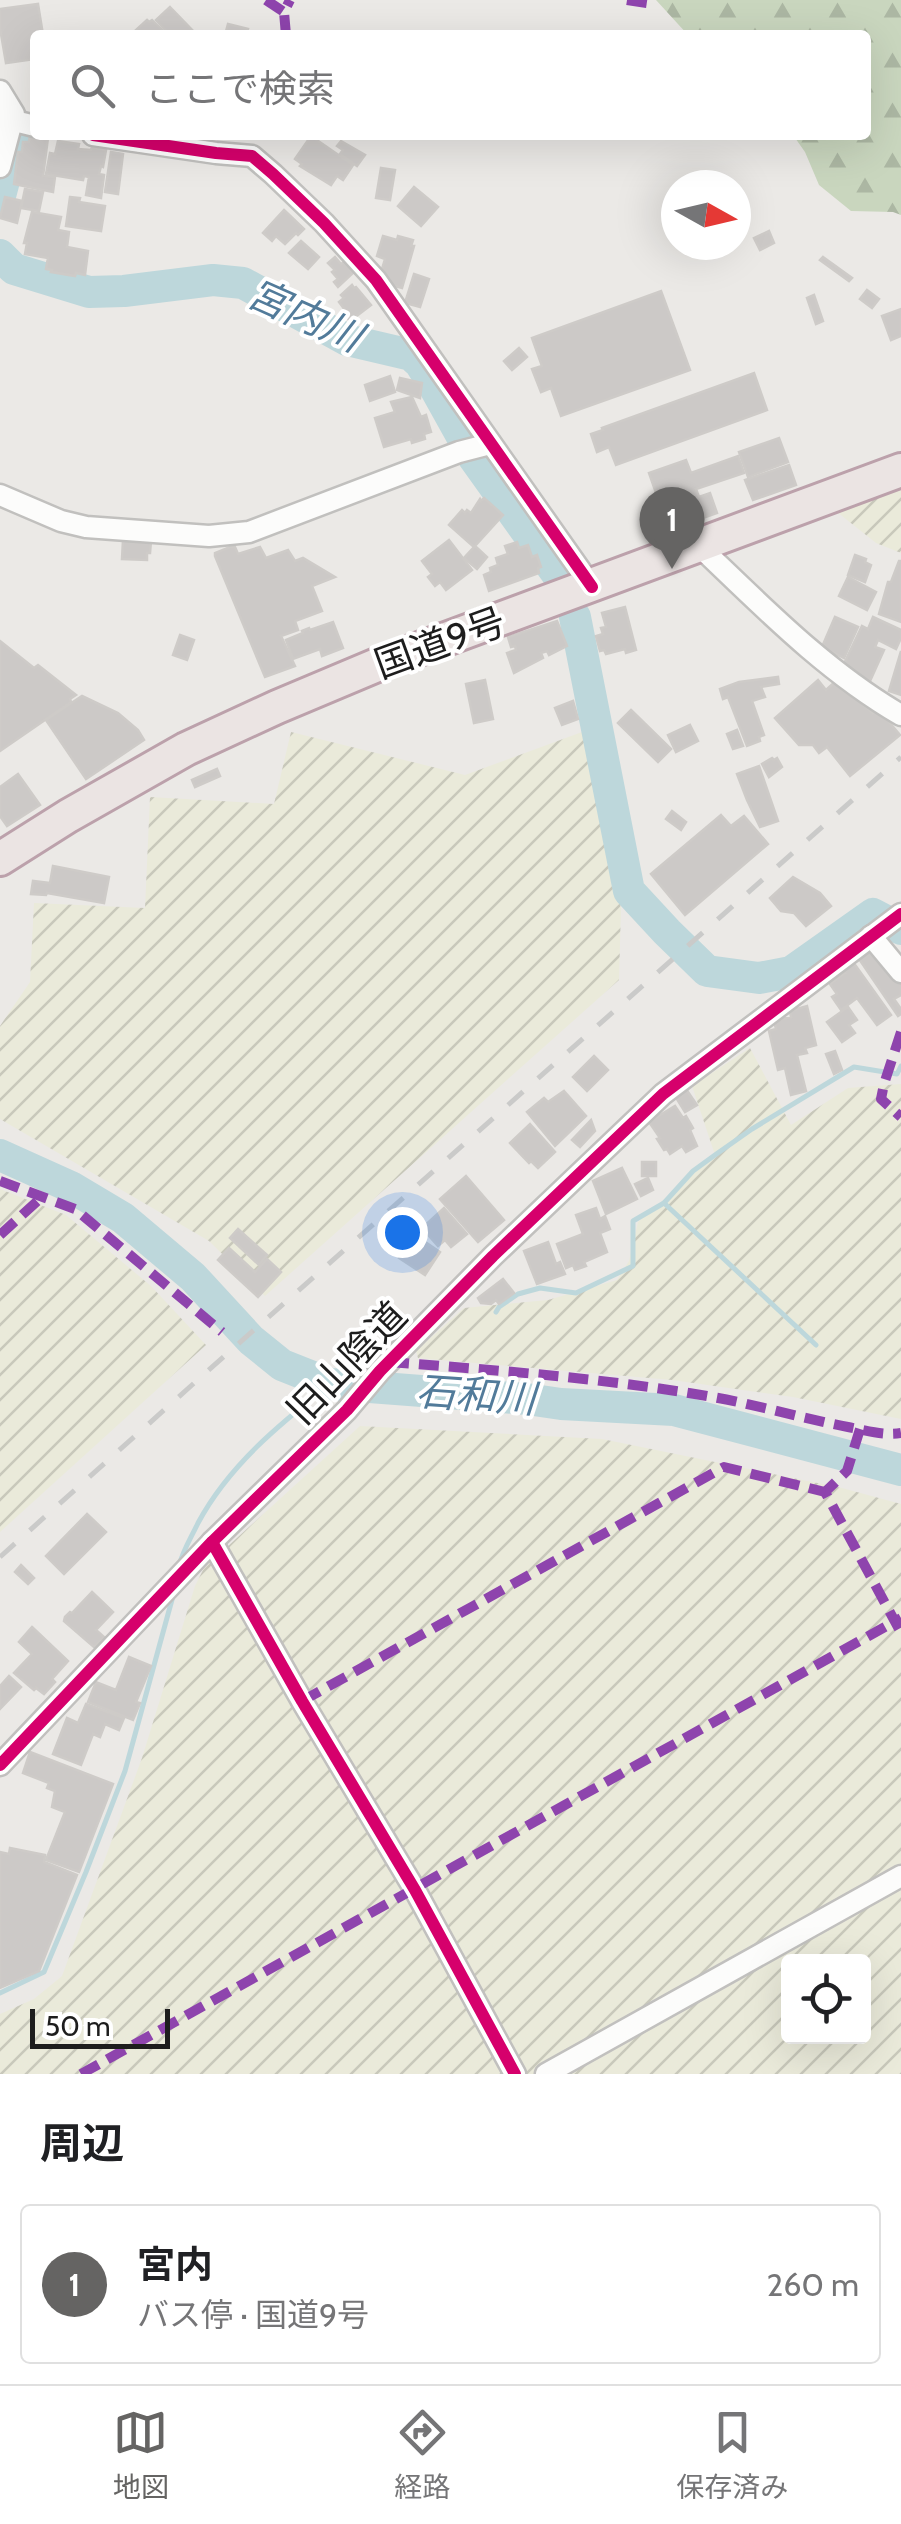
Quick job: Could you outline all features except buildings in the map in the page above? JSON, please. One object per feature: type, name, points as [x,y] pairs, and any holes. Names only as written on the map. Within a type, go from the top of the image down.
[{"type":"highway","name":"国道9号","points":[[0,859],[186,749],[384,662],[901,470]]},
{"type":"street","points":[[0,90],[14,114],[6,120],[6,149],[0,167]]},
{"type":"street","points":[[131,140],[252,156],[324,223],[376,280],[592,586]]},
{"type":"street","points":[[0,495],[61,521],[86,527],[235,535],[490,444]]},
{"type":"street","points":[[699,546],[826,662],[866,695],[901,715]]},
{"type":"street","name":"旧山陰道","points":[[0,1766],[212,1542],[346,1410],[493,1256],[662,1094],[901,914]]},
{"type":"street","points":[[871,936],[901,972]]},
{"type":"street","points":[[212,1542],[415,1890],[515,2074]]},
{"type":"street","points":[[546,2074],[901,1876]]},
{"type":"green space","points":[[656,0],[901,0],[901,215],[851,211],[819,185],[797,140],[871,140],[871,30],[683,30]]},
{"type":"green space","points":[[901,490],[901,553],[876,543],[837,512]]},
{"type":"green space","points":[[291,732],[465,775],[582,732],[621,908],[619,980],[265,1296],[209,1241],[0,1119],[0,1026],[30,982],[34,903],[145,908],[150,797],[274,804]]},
{"type":"green space","points":[[750,1048],[791,1125],[848,1088],[901,1084],[901,1419],[793,1397],[672,1380],[418,1358],[416,1351],[464,1308],[548,1300],[617,1280],[629,1261],[638,1222],[715,1155],[692,1086]]},
{"type":"green space","points":[[0,1189],[66,1215],[151,1286],[206,1345],[0,1532]]},
{"type":"green space","points":[[360,1426],[602,1439],[842,1488],[901,1504],[901,2074],[0,2074],[0,2014],[34,1999],[62,1976],[142,1758],[204,1568]]},
{"type":"waterway","name":"宮内川","points":[[0,196],[16,135]]},
{"type":"waterway","name":"宮内川","points":[[0,255],[14,269],[89,292],[213,280],[243,283],[347,340],[411,355],[420,363],[474,458],[560,578]]},
{"type":"waterway","name":"宮内川","points":[[575,617],[629,891],[707,971],[759,978],[791,972],[873,914],[901,929]]},
{"type":"waterway","points":[[496,1312],[518,1294],[540,1288],[576,1293],[633,1266],[633,1221],[664,1203],[693,1171],[752,1129],[854,1067],[897,1074],[901,1066]]},
{"type":"waterway","name":"石和川","points":[[0,1155],[71,1187],[123,1218],[193,1277],[251,1340],[282,1365],[330,1384],[674,1410],[901,1470]]},
{"type":"waterway","points":[[664,1203],[816,1345]]},
{"type":"waterway","points":[[179,1566],[198,1523],[225,1482],[274,1430],[330,1384]]},
{"type":"waterway","points":[[0,1993],[44,1972],[125,1771],[173,1596]]},
{"type":"railway","points":[[0,1557],[901,757]]},
{"type":"marked path","points":[[266,0],[284,12]]},
{"type":"marked path","points":[[286,30],[284,12],[290,0]]},
{"type":"marked path","points":[[627,0],[653,0]]},
{"type":"marked path","points":[[901,1032],[881,1099],[901,1117]]},
{"type":"marked path","points":[[0,1181],[75,1209],[222,1332]]},
{"type":"marked path","points":[[0,1235],[43,1196]]},
{"type":"marked path","points":[[389,1362],[667,1390],[868,1431],[901,1433]]},
{"type":"marked path","points":[[860,1429],[847,1471],[825,1492],[899,1629]]},
{"type":"marked path","points":[[302,1701],[724,1467],[825,1492]]},
{"type":"marked path","points":[[81,2074],[901,1618]]},
{"type":"cycle path","points":[[127,140],[252,156],[324,223],[376,280],[592,587]]},
{"type":"cycle path","points":[[0,1765],[493,1256],[663,1094],[901,914]]},
{"type":"cycle path","points":[[212,1542],[415,1890],[515,2074]]},
{"type":"place","name":"宮内","points":[[672,569]]}]
